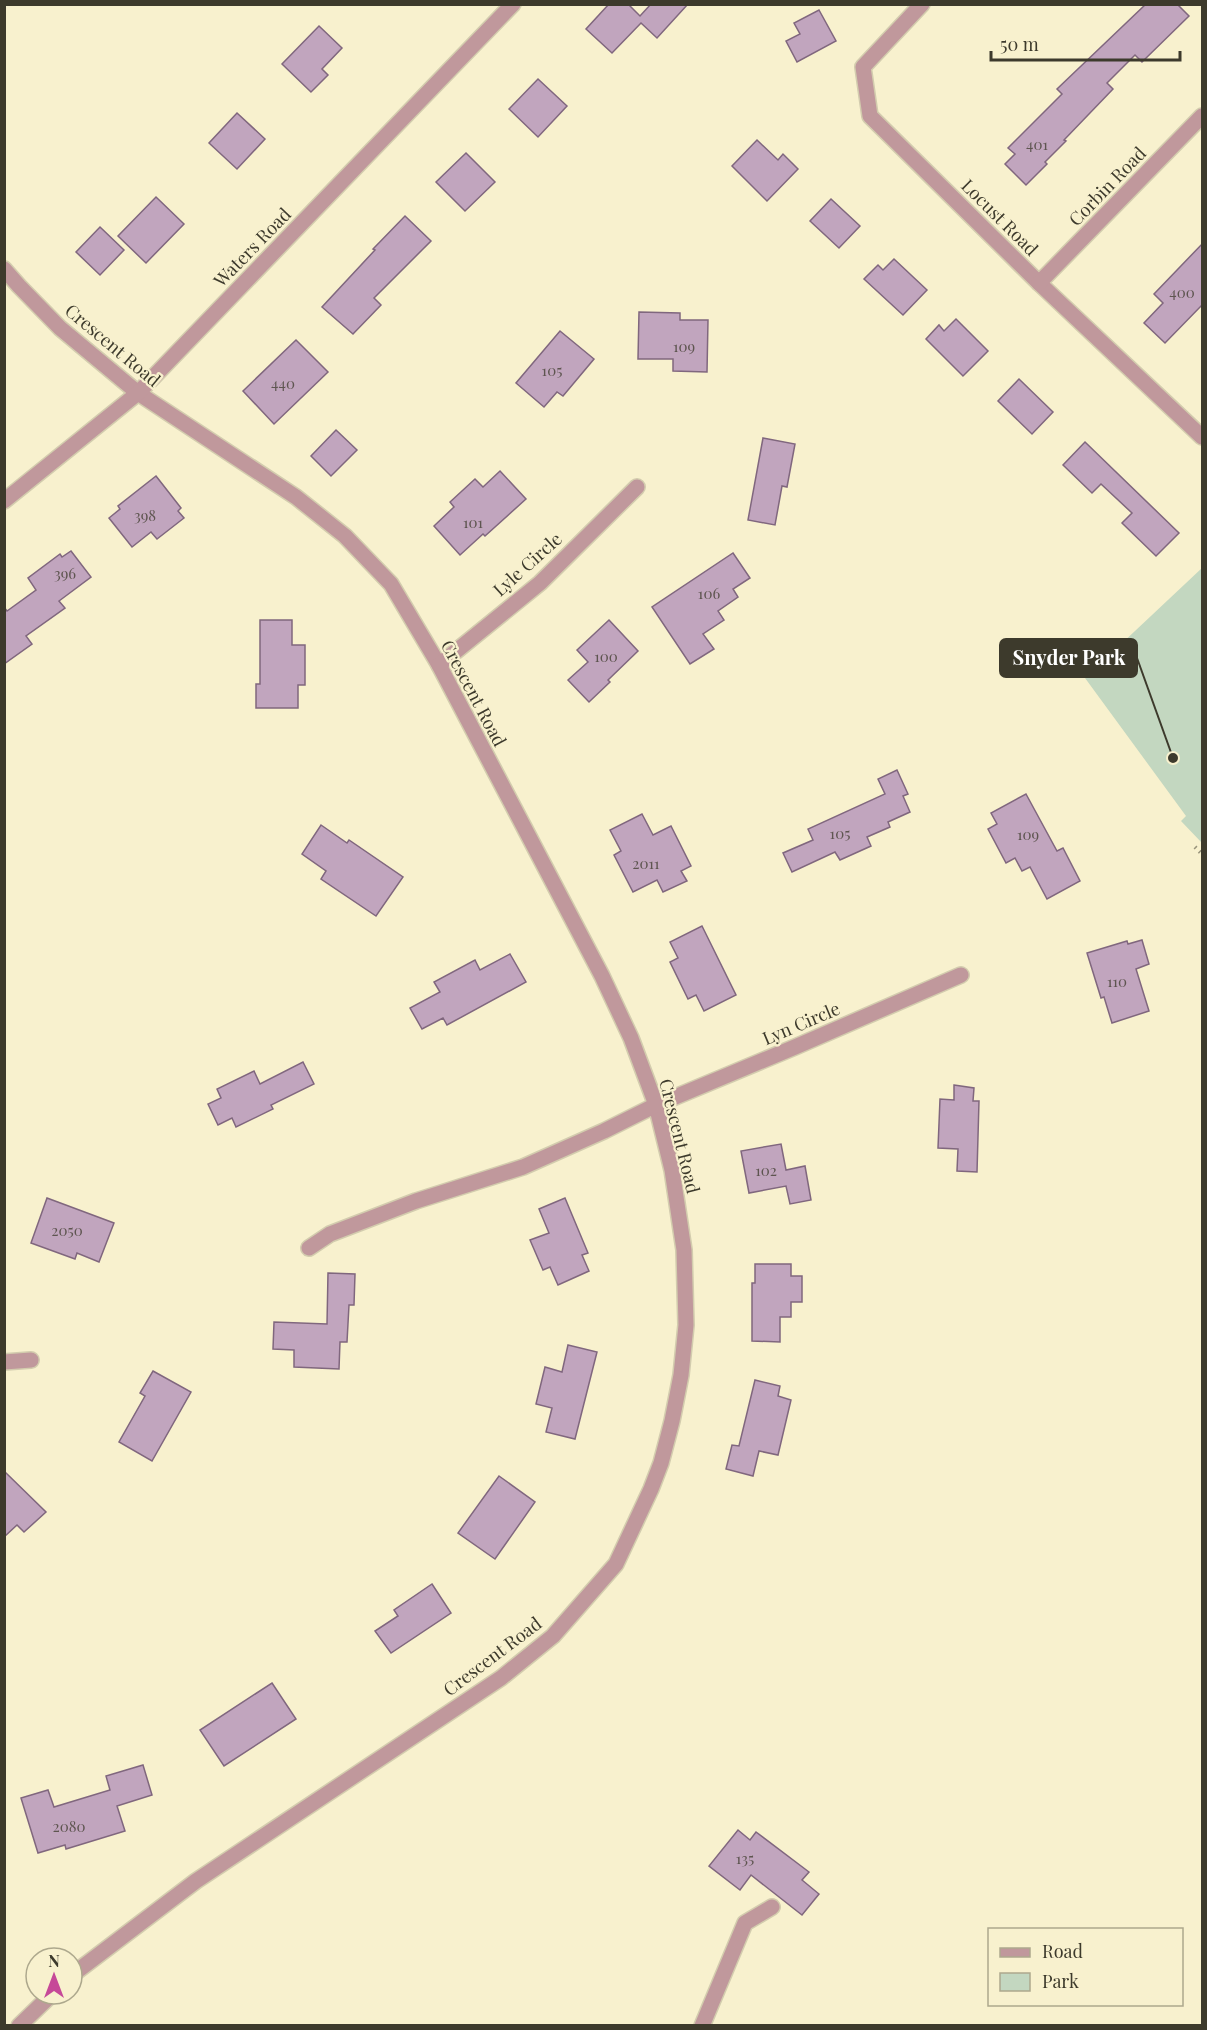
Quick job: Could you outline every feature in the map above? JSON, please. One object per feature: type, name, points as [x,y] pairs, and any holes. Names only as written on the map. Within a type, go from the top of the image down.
[{"type":"street","name":"Waters Road","points":[[4,501],[138,393],[513,4]]},
{"type":"street","name":"Locust Road","points":[[922,4],[863,67],[870,116],[1039,283],[1203,437]]},
{"type":"street","name":"Corbin Road","points":[[1039,283],[1203,116]]},
{"type":"street","name":"Crescent Road","points":[[4,269],[60,328],[138,393],[296,497],[345,536],[391,584],[439,665],[602,976],[631,1038],[656,1104],[672,1170],[684,1250],[686,1325],[681,1375],[672,1421],[661,1463],[651,1489],[616,1564],[553,1636],[501,1678],[196,1881],[84,1966]]},
{"type":"street","name":"Lyle Circle","points":[[439,665],[540,583],[637,487]]},
{"type":"street","name":"Lyn Circle","points":[[309,1248],[330,1234],[416,1201],[523,1167],[604,1131],[656,1104],[961,975]]},
{"type":"street","points":[[4,1362],[31,1360]]},
{"type":"street","points":[[702,2025],[745,1923],[772,1907]]},
{"type":"street","points":[[19,2025],[39,2006]]},
{"type":"path","points":[[1195,847],[1203,854]]},
{"type":"green space","points":[[1202,568],[1202,843],[1181,821],[1186,816],[1085,678]]},
{"type":"building","points":[[609,4],[628,4],[640,16],[651,4],[688,4],[657,38],[641,23],[612,53],[586,29]]},
{"type":"building","points":[[1146,4],[1177,4],[1189,16],[1142,62],[1135,55],[1107,83],[1113,89],[1064,140],[1066,141],[1045,162],[1047,164],[1026,185],[1005,164],[1015,154],[1008,148],[1062,94],[1057,89]]},
{"type":"building","points":[[819,10],[836,41],[797,62],[786,41],[800,34],[794,23]]},
{"type":"building","points":[[319,26],[342,48],[322,69],[328,75],[311,92],[282,64]]},
{"type":"building","points":[[538,79],[567,106],[538,137],[509,109]]},
{"type":"building","points":[[237,113],[265,139],[237,169],[209,143]]},
{"type":"building","points":[[757,140],[778,160],[783,154],[798,169],[767,201],[732,166]]},
{"type":"building","points":[[466,153],[495,182],[465,211],[436,182]]},
{"type":"building","points":[[156,197],[184,224],[146,263],[118,236]]},
{"type":"building","points":[[831,199],[860,226],[839,248],[810,221]]},
{"type":"building","points":[[405,216],[431,241],[374,298],[381,305],[353,334],[322,307]]},
{"type":"building","points":[[100,227],[124,250],[100,275],[76,252]]},
{"type":"building","points":[[1203,243],[1203,304],[1165,343],[1144,323],[1163,303],[1154,294]]},
{"type":"building","points":[[894,259],[927,290],[903,315],[864,279],[878,265],[883,270]]},
{"type":"building","points":[[639,312],[680,313],[680,320],[708,320],[707,372],[673,371],[673,359],[638,359]]},
{"type":"building","points":[[956,319],[988,351],[963,376],[926,339],[939,325],[944,331]]},
{"type":"building","points":[[560,331],[594,359],[563,396],[557,392],[544,407],[516,383]]},
{"type":"building","points":[[296,340],[328,372],[274,424],[243,391]]},
{"type":"building","points":[[1019,379],[1053,412],[1032,434],[998,401]]},
{"type":"building","points":[[336,430],[357,450],[331,476],[311,456]]},
{"type":"building","points":[[763,438],[795,444],[787,487],[782,486],[775,525],[748,520]]},
{"type":"building","points":[[1085,442],[1179,533],[1156,556],[1122,523],[1132,513],[1101,484],[1092,493],[1063,465]]},
{"type":"building","points":[[500,471],[526,499],[460,555],[434,526],[454,507],[450,502],[475,479],[483,487]]},
{"type":"building","points":[[156,476],[181,508],[178,511],[184,518],[157,539],[151,532],[132,547],[109,518],[120,509],[118,506]]},
{"type":"building","points":[[71,551],[91,577],[59,601],[65,608],[26,636],[32,644],[4,664],[4,607],[7,611],[36,590],[28,578],[60,554],[62,557]]},
{"type":"building","points":[[733,553],[750,578],[733,589],[738,597],[718,611],[724,620],[703,634],[714,649],[690,664],[652,607]]},
{"type":"building","points":[[260,620],[292,620],[292,645],[305,645],[305,685],[298,685],[298,708],[256,708],[256,684],[260,684]]},
{"type":"building","points":[[609,620],[638,651],[589,702],[568,680],[588,662],[577,650]]},
{"type":"building","points":[[897,770],[908,794],[903,796],[910,812],[888,822],[890,827],[867,837],[871,846],[840,860],[835,852],[792,872],[783,853],[813,840],[808,829],[885,794],[878,779]]},
{"type":"building","points":[[1026,794],[1057,851],[1063,848],[1080,881],[1047,899],[1030,867],[1022,871],[1015,858],[1006,863],[988,829],[997,824],[991,813]]},
{"type":"building","points":[[642,814],[653,835],[671,826],[691,866],[681,871],[687,881],[663,892],[657,880],[633,892],[614,855],[621,851],[610,830]]},
{"type":"building","points":[[321,825],[347,843],[349,840],[403,877],[376,916],[321,879],[326,871],[302,854]]},
{"type":"building","points":[[702,926],[736,995],[704,1011],[696,995],[688,999],[670,962],[678,958],[670,942]]},
{"type":"building","points":[[1142,940],[1149,964],[1136,969],[1149,1011],[1112,1023],[1104,997],[1101,998],[1087,953],[1127,941],[1128,944]]},
{"type":"building","points":[[510,954],[526,982],[447,1025],[443,1018],[422,1029],[410,1008],[440,992],[434,982],[475,960],[480,970]]},
{"type":"building","points":[[303,1062],[314,1084],[271,1105],[273,1109],[236,1127],[232,1118],[218,1125],[208,1104],[221,1098],[217,1089],[254,1071],[260,1084]]},
{"type":"building","points":[[954,1085],[974,1088],[973,1101],[979,1101],[977,1172],[957,1171],[958,1149],[938,1148],[940,1099],[954,1100]]},
{"type":"building","points":[[781,1144],[786,1170],[805,1166],[811,1200],[790,1204],[786,1186],[749,1193],[741,1151]]},
{"type":"building","points":[[47,1198],[114,1223],[99,1262],[77,1253],[75,1259],[31,1243]]},
{"type":"building","points":[[565,1198],[588,1253],[582,1255],[589,1271],[558,1285],[550,1267],[543,1270],[530,1240],[549,1233],[539,1209]]},
{"type":"building","points":[[755,1264],[791,1264],[791,1276],[802,1276],[802,1302],[791,1302],[791,1317],[780,1317],[780,1342],[752,1341],[752,1283],[755,1283]]},
{"type":"building","points":[[328,1273],[355,1274],[354,1305],[349,1305],[347,1342],[340,1342],[339,1369],[294,1367],[294,1350],[273,1349],[274,1322],[327,1324]]},
{"type":"building","points":[[568,1345],[597,1352],[575,1439],[546,1432],[552,1408],[536,1404],[545,1367],[562,1372]]},
{"type":"building","points":[[153,1371],[191,1392],[152,1461],[119,1442],[145,1396],[140,1393]]},
{"type":"building","points":[[755,1380],[780,1386],[778,1396],[791,1400],[778,1455],[759,1451],[753,1476],[726,1469],[732,1445],[739,1446]]},
{"type":"building","points":[[4,1471],[46,1512],[24,1532],[17,1525],[4,1537]]},
{"type":"building","points":[[499,1476],[535,1502],[495,1559],[458,1533]]},
{"type":"building","points":[[432,1584],[451,1613],[391,1653],[375,1631],[398,1616],[394,1610]]},
{"type":"building","points":[[272,1683],[296,1719],[224,1766],[200,1730]]},
{"type":"building","points":[[143,1765],[152,1795],[117,1806],[125,1831],[66,1849],[65,1845],[38,1853],[21,1798],[48,1790],[54,1807],[110,1790],[106,1776]]},
{"type":"building","points":[[738,1830],[750,1840],[756,1832],[809,1872],[802,1880],[819,1894],[802,1915],[751,1875],[740,1890],[709,1866]]},
{"type":"place","name":"Snyder Park","points":[[1173,758]]}]
